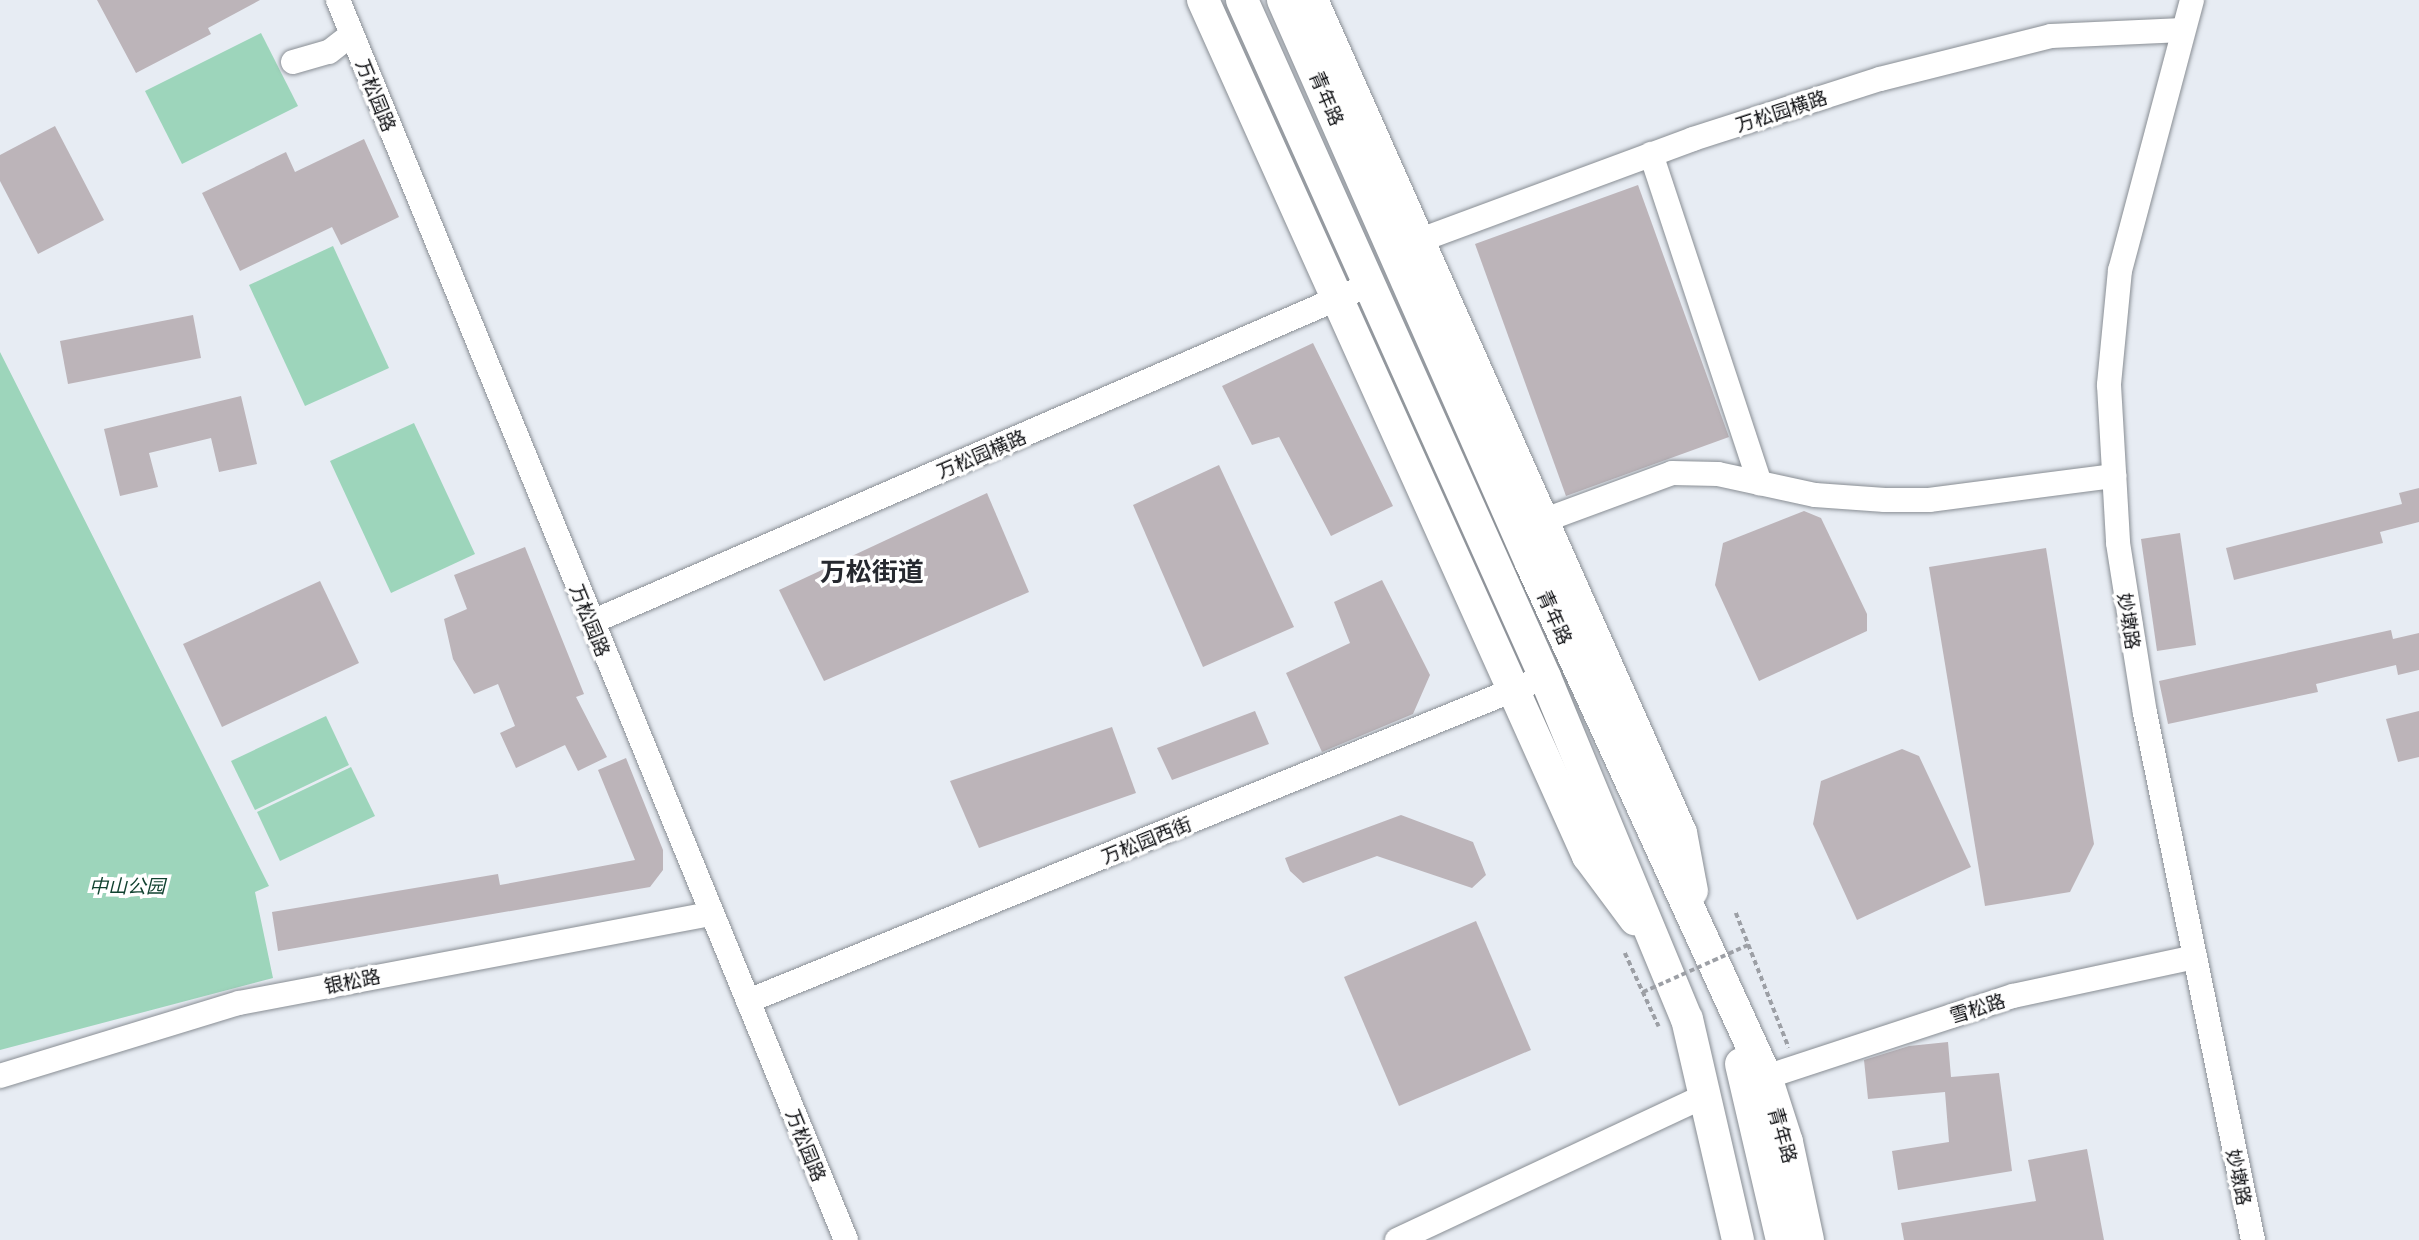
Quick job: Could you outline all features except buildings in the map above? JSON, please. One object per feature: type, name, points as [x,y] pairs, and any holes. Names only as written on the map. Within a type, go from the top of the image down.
[{"type":"main road","points":[[1203,0],[1588,856],[1661,953]]},
{"type":"main road","name":"青年路","points":[[1242,0],[1545,677],[1661,953],[1673,1023],[1704,1096],[1738,1240]]},
{"type":"main road","name":"青年路","points":[[1283,0],[1407,245],[1531,563],[1721,986],[1766,1077],[1787,1142],[1808,1240]]},
{"type":"main road","points":[[1312,0],[1407,245],[1477,369],[1681,833],[1701,941]]},
{"type":"main road","points":[[1477,369],[1531,563]]},
{"type":"main road","points":[[1387,406],[1500,576]]},
{"type":"main road","points":[[1721,986],[1782,1240]]},
{"type":"main road","points":[[1673,1023],[1732,1131],[1761,1240]]},
{"type":"street","name":"万松园路","points":[[338,0],[846,1240]]},
{"type":"street","name":"妙墩路","points":[[2192,0],[2120,270],[2109,385],[2118,543],[2145,713],[2253,1240]]},
{"type":"street","name":"万松园横路","points":[[1407,245],[1651,154],[1880,79],[2051,36],[2183,30]]},
{"type":"street","points":[[293,62],[329,52],[352,34]]},
{"type":"street","points":[[1651,154],[1760,483]]},
{"type":"street","name":"万松园横路","points":[[592,622],[1371,284]]},
{"type":"street","points":[[1545,520],[1672,473],[1718,474],[1815,495],[1929,500],[2114,476]]},
{"type":"street","name":"万松园西街","points":[[748,1001],[1545,677]]},
{"type":"street","name":"银松路","points":[[0,1076],[239,1003],[474,955],[712,914]]},
{"type":"street","name":"雪松路","points":[[1766,1077],[2013,996],[2195,957]]},
{"type":"street","points":[[1396,1240],[1704,1096]]},
{"type":"path","points":[[1736,913],[1790,1050]]},
{"type":"path","points":[[1643,992],[1748,945]]},
{"type":"path","points":[[1625,953],[1643,992],[1673,1023]]},
{"type":"green space","points":[[261,33],[298,106],[182,164],[145,91]]},
{"type":"green space","points":[[333,246],[389,368],[305,406],[249,285]]},
{"type":"green space","name":"中山公园","points":[[0,352],[269,886],[255,892],[273,978],[0,1050]]},
{"type":"green space","points":[[414,423],[475,554],[391,593],[330,461]]},
{"type":"green space","points":[[326,716],[349,765],[255,810],[231,761]]},
{"type":"green space","points":[[351,767],[375,816],[280,861],[257,812]]},
{"type":"district","name":"万松街道","points":[[872,570]]}]
